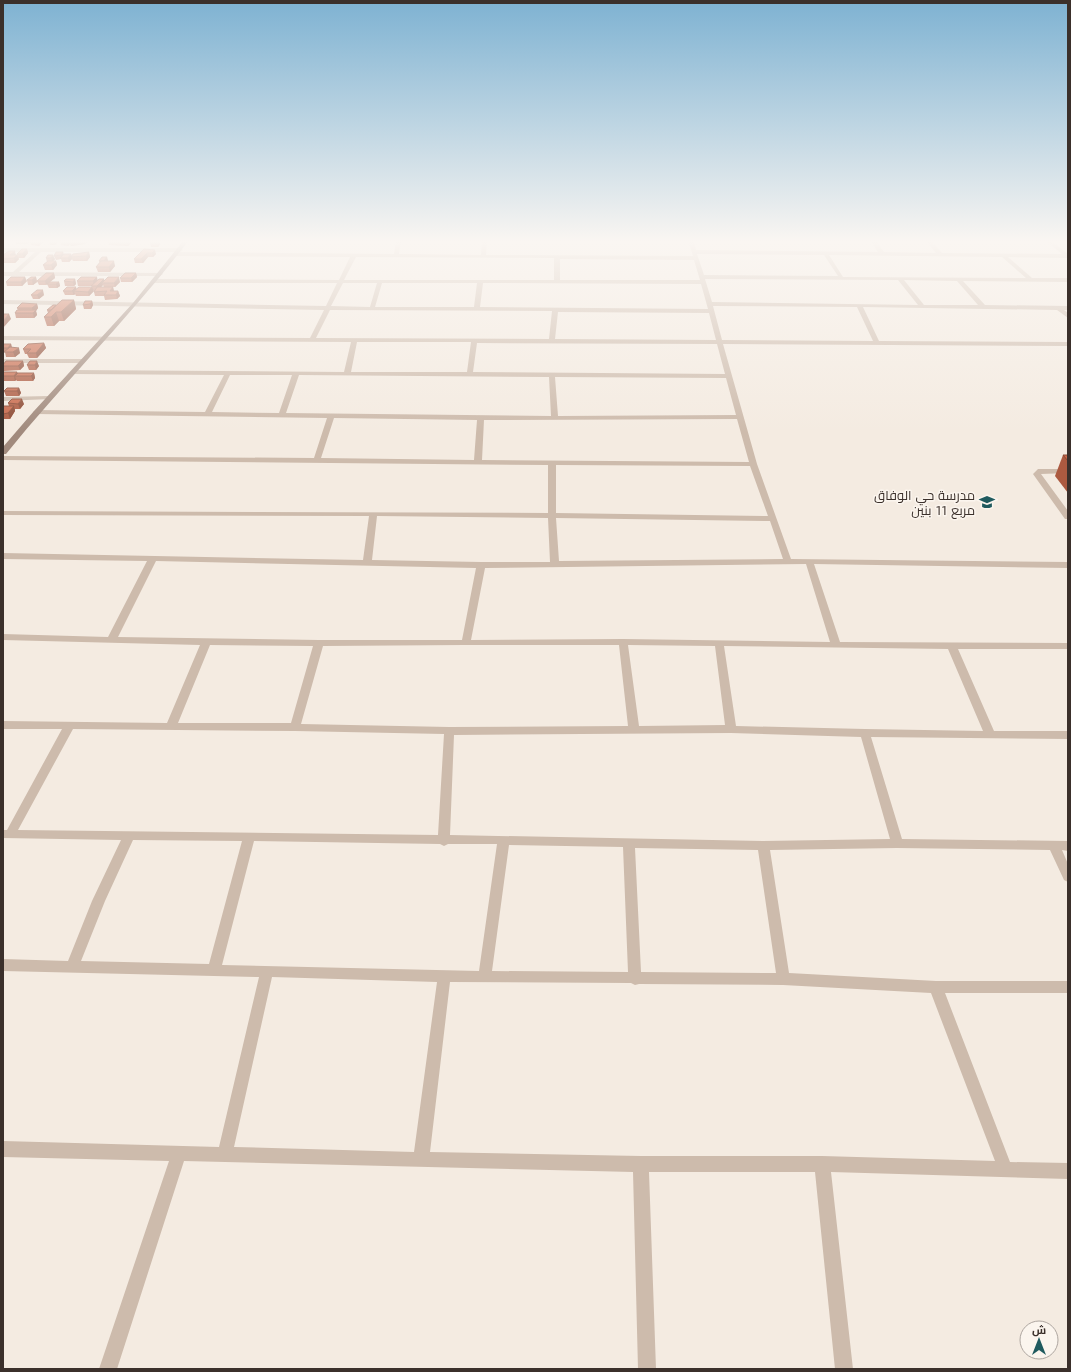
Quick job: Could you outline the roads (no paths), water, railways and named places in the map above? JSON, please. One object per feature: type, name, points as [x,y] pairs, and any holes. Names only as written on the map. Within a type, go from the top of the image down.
[{"type":"street","points":[[3,452],[6,443],[135,304]]},
{"type":"street","points":[[136,304],[477,309],[860,307],[1068,308]]},
{"type":"street","points":[[312,339],[330,304]]},
{"type":"street","points":[[372,308],[373,304]]},
{"type":"street","points":[[477,309],[478,304]]},
{"type":"street","points":[[709,304],[753,464],[788,561]]},
{"type":"street","points":[[860,307],[876,342]]},
{"type":"street","points":[[1059,308],[1068,316]]},
{"type":"street","points":[[552,341],[555,309]]},
{"type":"street","points":[[3,338],[1068,344]]},
{"type":"street","points":[[347,374],[355,339]]},
{"type":"street","points":[[470,374],[474,340]]},
{"type":"street","points":[[3,361],[83,361]]},
{"type":"street","points":[[73,372],[728,376]]},
{"type":"street","points":[[208,414],[228,373]]},
{"type":"street","points":[[282,415],[296,374]]},
{"type":"street","points":[[552,375],[555,417]]},
{"type":"street","points":[[3,399],[49,398]]},
{"type":"street","points":[[36,412],[481,418],[739,416]]},
{"type":"street","points":[[317,459],[331,416]]},
{"type":"street","points":[[478,462],[481,418]]},
{"type":"street","points":[[3,458],[317,459],[552,464],[753,464]]},
{"type":"street","points":[[552,464],[552,515],[555,565]]},
{"type":"street","points":[[1068,471],[1041,471],[1037,474],[1068,517]]},
{"type":"street","points":[[3,513],[552,515],[772,519]]},
{"type":"street","points":[[367,564],[374,514]]},
{"type":"street","points":[[3,556],[480,565],[788,561],[1068,565]]},
{"type":"street","points":[[112,640],[153,558]]},
{"type":"street","points":[[809,561],[836,644]]},
{"type":"street","points":[[466,644],[480,565]]},
{"type":"street","points":[[3,636],[206,642],[466,644],[623,642],[1068,646]]},
{"type":"street","points":[[171,726],[206,642]]},
{"type":"street","points":[[623,642],[634,730]]},
{"type":"street","points":[[295,727],[319,643]]},
{"type":"street","points":[[719,644],[731,730]]},
{"type":"street","points":[[952,646],[990,734]]},
{"type":"street","points":[[3,725],[295,727],[449,731],[731,730],[865,734],[1068,735]]},
{"type":"street","points":[[69,726],[7,834],[504,840],[763,846],[897,843],[1068,846]]},
{"type":"street","points":[[444,840],[449,731]]},
{"type":"street","points":[[865,734],[897,843]]},
{"type":"street","points":[[72,967],[102,891],[129,836]]},
{"type":"street","points":[[214,970],[249,838]]},
{"type":"street","points":[[485,976],[504,840]]},
{"type":"street","points":[[629,842],[635,979]]},
{"type":"street","points":[[763,846],[782,979]]},
{"type":"street","points":[[1054,846],[1068,877]]},
{"type":"street","points":[[3,965],[444,976],[635,979],[782,979],[936,987],[1068,987]]},
{"type":"street","points":[[225,1155],[267,971]]},
{"type":"street","points":[[421,1160],[444,976]]},
{"type":"street","points":[[936,987],[1006,1170]]},
{"type":"street","points":[[3,1149],[421,1160],[641,1164],[822,1164],[1006,1170],[1068,1170]]},
{"type":"street","points":[[108,1369],[179,1153]]},
{"type":"street","points":[[641,1164],[648,1369]]},
{"type":"street","points":[[822,1164],[844,1369]]},
{"type":"place","name":"مدرسة حي الوفاق مربع 11 بنين","points":[[987,502]]}]
